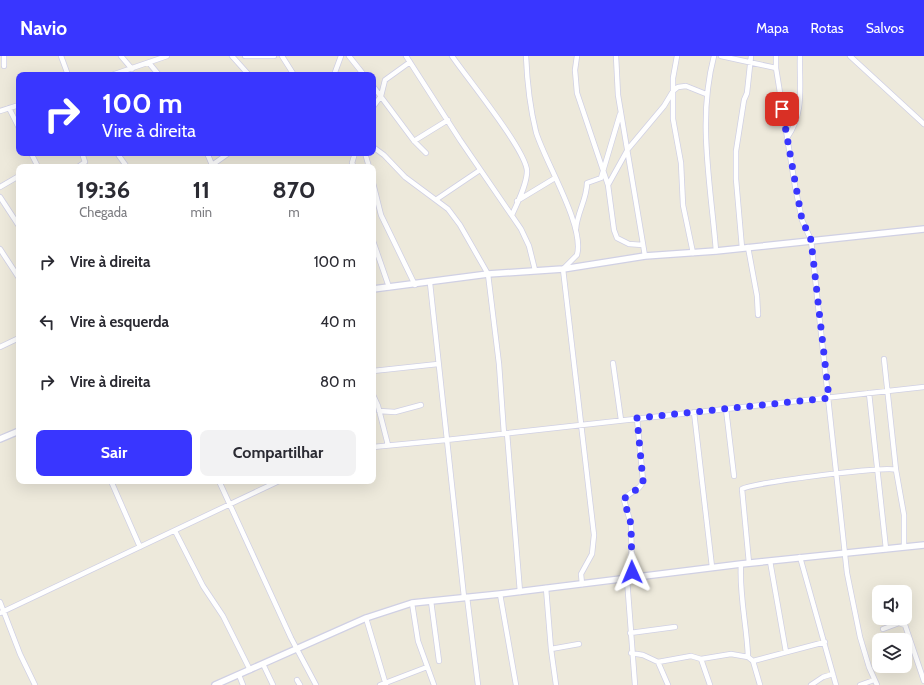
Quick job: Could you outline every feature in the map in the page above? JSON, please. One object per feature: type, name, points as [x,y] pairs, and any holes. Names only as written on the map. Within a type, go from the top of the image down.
[{"type":"street","points":[[4,56],[4,66]]},
{"type":"street","points":[[61,56],[67,72]]},
{"type":"street","points":[[121,56],[132,69]]},
{"type":"street","points":[[122,72],[167,56]]},
{"type":"street","points":[[232,56],[246,72]]},
{"type":"street","points":[[245,56],[274,56]]},
{"type":"street","points":[[282,56],[292,72]]},
{"type":"street","points":[[285,62],[286,56]]},
{"type":"street","points":[[335,72],[341,56]]},
{"type":"street","points":[[349,56],[362,72]]},
{"type":"street","points":[[406,56],[480,170],[512,214],[529,246],[535,270]]},
{"type":"street","points":[[454,56],[508,135],[525,163],[527,175],[512,214]]},
{"type":"street","points":[[526,56],[528,84],[535,126],[555,178],[568,206],[576,235]]},
{"type":"street","points":[[577,56],[575,70],[578,93],[608,185],[614,230],[617,238],[630,244],[643,245]]},
{"type":"street","points":[[616,56],[621,111],[645,256]]},
{"type":"street","points":[[677,56],[673,91],[673,119],[681,162],[683,205],[693,253]]},
{"type":"street","points":[[714,56],[706,94],[705,125],[716,251]]},
{"type":"street","points":[[720,56],[750,58],[776,68]]},
{"type":"street","points":[[776,56],[776,68],[787,138],[802,220],[811,240],[837,473],[844,553],[860,637],[877,685]]},
{"type":"street","points":[[787,138],[796,124],[800,108],[802,86],[800,56]]},
{"type":"street","points":[[850,56],[924,124]]},
{"type":"street","points":[[750,58],[747,93],[744,100],[736,151],[736,179],[745,248],[757,296],[758,315]]},
{"type":"street","points":[[376,103],[381,96],[385,80],[410,62]]},
{"type":"street","points":[[149,63],[156,72]]},
{"type":"street","points":[[608,185],[628,149],[664,106],[673,91],[686,86],[706,94]]},
{"type":"street","points":[[376,90],[414,141],[426,153]]},
{"type":"street","points":[[0,111],[16,106]]},
{"type":"street","points":[[9,108],[16,122]]},
{"type":"street","points":[[562,269],[576,255],[576,235],[579,213],[587,196],[587,183],[599,180],[604,173],[621,111]]},
{"type":"street","points":[[414,141],[448,120]]},
{"type":"street","points":[[376,149],[384,155],[405,177],[448,208],[460,225],[488,274],[506,433],[520,592]]},
{"type":"street","points":[[82,164],[85,162],[83,156]]},
{"type":"street","points":[[215,164],[225,156]]},
{"type":"street","points":[[437,199],[480,170]]},
{"type":"street","points":[[0,187],[16,178]]},
{"type":"street","points":[[517,201],[555,178]]},
{"type":"street","points":[[0,196],[16,216]]},
{"type":"street","points":[[376,197],[380,215],[415,284]]},
{"type":"street","points":[[376,289],[430,283],[488,274],[562,269],[645,256],[716,251],[924,229]]},
{"type":"street","points":[[0,249],[16,273]]},
{"type":"street","points":[[376,250],[389,287]]},
{"type":"street","points":[[562,269],[594,535],[592,554],[581,574],[582,584]]},
{"type":"street","points":[[430,283],[446,440],[465,597],[478,685]]},
{"type":"street","points":[[0,347],[16,339]]},
{"type":"street","points":[[884,359],[889,391],[896,470],[904,515],[904,546]]},
{"type":"street","points":[[613,363],[621,420]]},
{"type":"street","points":[[376,371],[438,364]]},
{"type":"street","points":[[376,446],[446,440],[924,387]]},
{"type":"street","points":[[869,393],[886,549]]},
{"type":"street","points":[[376,404],[388,446]]},
{"type":"street","points":[[379,411],[395,412],[420,405]]},
{"type":"street","points":[[726,409],[734,476]]},
{"type":"street","points":[[694,412],[712,567]]},
{"type":"street","points":[[635,685],[630,633],[629,578],[631,524],[624,500],[626,496],[639,489],[643,481],[637,418]]},
{"type":"street","points":[[0,439],[16,432]]},
{"type":"street","points":[[749,563],[742,489],[837,473],[878,468],[894,468],[896,470]]},
{"type":"street","points":[[112,484],[140,547]]},
{"type":"street","points":[[220,484],[296,648],[316,685]]},
{"type":"street","points":[[2,612],[273,484]]},
{"type":"street","points":[[175,531],[202,586],[223,616],[250,670]]},
{"type":"street","points":[[215,685],[366,618],[412,603],[520,592],[770,560],[924,545]]},
{"type":"street","points":[[800,557],[836,685]]},
{"type":"street","points":[[770,560],[786,652]]},
{"type":"street","points":[[741,564],[741,581],[748,657]]},
{"type":"street","points":[[546,588],[551,649],[556,685]]},
{"type":"street","points":[[500,594],[516,685]]},
{"type":"street","points":[[431,601],[439,661]]},
{"type":"street","points":[[0,602],[2,612],[35,685]]},
{"type":"street","points":[[412,603],[418,641],[434,685]]},
{"type":"street","points":[[366,618],[384,684],[427,667]]},
{"type":"street","points":[[883,629],[899,623],[906,625],[924,681]]},
{"type":"street","points":[[630,633],[675,627]]},
{"type":"street","points":[[631,653],[643,655],[658,662],[691,656],[701,659],[731,654],[748,657],[754,660],[825,642]]},
{"type":"street","points":[[551,649],[579,644]]},
{"type":"street","points":[[701,659],[710,685]]},
{"type":"street","points":[[754,660],[760,685]]},
{"type":"street","points":[[658,662],[668,685]]},
{"type":"street","points":[[263,664],[273,685]]},
{"type":"street","points":[[811,685],[823,677],[833,674]]},
{"type":"street","points":[[239,675],[243,685]]},
{"type":"street","points":[[297,680],[300,685]]},
{"type":"street","points":[[860,685],[874,680]]},
{"type":"route","points":[[632,572],[631,524],[624,498],[639,489],[643,481],[637,418],[829,398],[811,240],[802,220],[794,186],[791,157],[782,109]]}]
